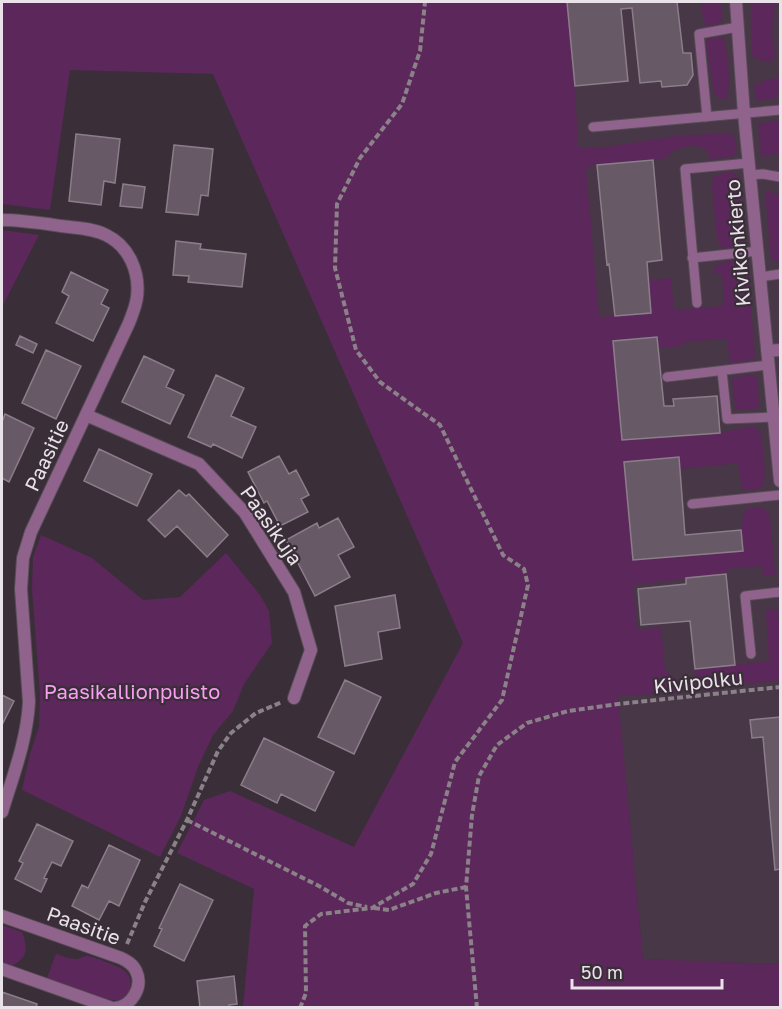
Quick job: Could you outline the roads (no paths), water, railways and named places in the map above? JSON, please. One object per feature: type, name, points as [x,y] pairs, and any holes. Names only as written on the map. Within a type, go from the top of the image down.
[{"type":"street","name":"Kivikonkierto","points":[[736,2],[744,114],[768,365],[779,444],[780,481]]},
{"type":"street","name":"Paasitie","points":[[2,220],[21,220],[90,230],[106,235],[121,245],[128,255],[138,285],[137,300],[129,323],[31,532],[23,558],[21,589],[29,702],[28,718],[26,734],[2,812]]},
{"type":"street","points":[[767,351],[780,350]]},
{"type":"street","name":"Paasikuja","points":[[86,415],[199,464],[245,513],[294,592],[310,650],[294,698]]},
{"type":"street","name":"Paasitie","points":[[2,916],[121,958],[136,970],[138,981],[131,1000],[123,1007],[113,1008],[2,969]]},
{"type":"lane","points":[[707,117],[699,34],[738,27]]},
{"type":"lane","points":[[592,127],[780,110]]},
{"type":"lane","points":[[697,303],[685,169],[750,169],[780,177]]},
{"type":"lane","points":[[692,258],[758,251]]},
{"type":"lane","points":[[760,277],[780,274]]},
{"type":"lane","points":[[667,377],[768,365]]},
{"type":"lane","points":[[722,371],[727,419],[774,417]]},
{"type":"lane","points":[[692,504],[780,495]]},
{"type":"lane","points":[[751,654],[745,596],[780,592]]},
{"type":"park label","name":"Paasikallionpuisto","points":[[132,691]]}]
